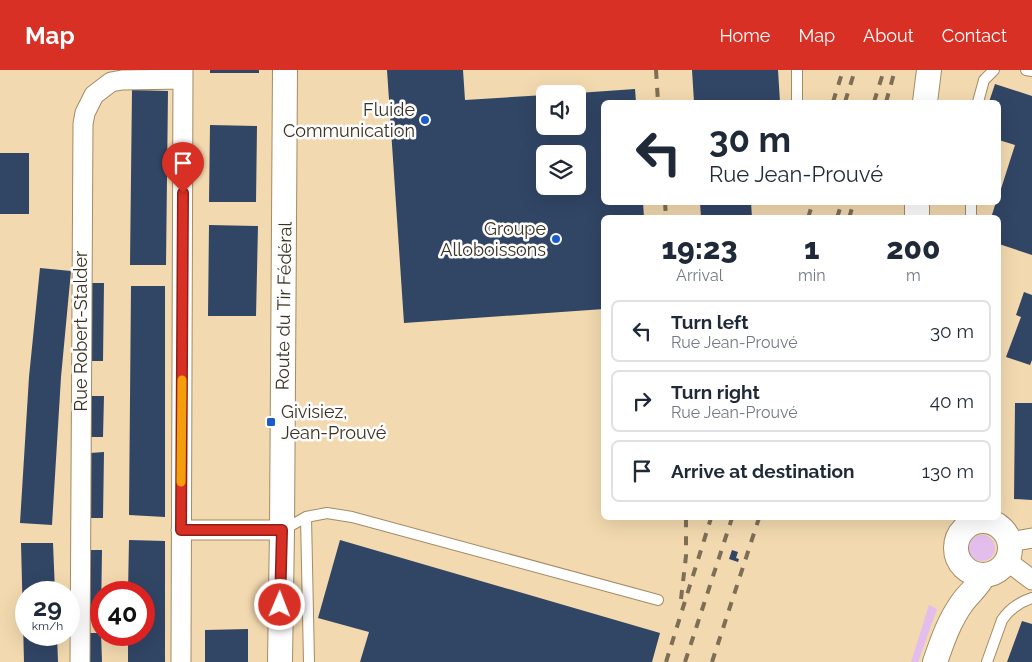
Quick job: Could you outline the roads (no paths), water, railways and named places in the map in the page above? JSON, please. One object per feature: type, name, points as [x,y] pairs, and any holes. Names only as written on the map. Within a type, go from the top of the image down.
[{"type":"street","name":"Route du Tir Fédéral","points":[[280,662],[286,70]]},
{"type":"street","points":[[924,100],[929,70]]},
{"type":"street","points":[[181,662],[183,75]]},
{"type":"street","name":"Rue Robert-Stalder","points":[[80,662],[83,124],[94,95],[111,82],[183,75]]},
{"type":"street","points":[[981,520],[971,524],[964,530],[956,544],[958,560],[968,571],[984,575],[1000,569],[1016,547]]},
{"type":"street","points":[[986,520],[1001,528],[1016,547],[1015,566],[1032,580]]},
{"type":"street","points":[[181,530],[282,530]]},
{"type":"street","points":[[934,662],[954,608],[957,581],[962,566]]},
{"type":"street","points":[[948,627],[963,601],[975,589],[984,575]]},
{"type":"lane","points":[[797,70],[797,100]]},
{"type":"lane","points":[[979,100],[984,80],[994,70]]},
{"type":"lane","points":[[1026,70],[1032,72]]},
{"type":"lane","points":[[971,205],[971,214]]},
{"type":"lane","points":[[282,530],[306,517],[327,513],[352,517],[658,600]]},
{"type":"lane","points":[[306,517],[309,662]]},
{"type":"lane","points":[[987,662],[1002,620],[1006,614],[1032,598]]},
{"type":"railway","points":[[656,70],[658,100]]},
{"type":"railway","points":[[834,100],[843,70]]},
{"type":"railway","points":[[846,100],[855,70]]},
{"type":"railway","points":[[875,100],[884,70]]},
{"type":"railway","points":[[887,100],[895,70]]},
{"type":"railway","points":[[665,205],[666,215]]},
{"type":"railway","points":[[809,215],[812,205]]},
{"type":"railway","points":[[838,215],[841,205]]},
{"type":"railway","points":[[850,215],[853,205]]},
{"type":"railway","points":[[681,599],[686,556],[686,520]]},
{"type":"railway","points":[[666,662],[710,520]]},
{"type":"railway","points":[[685,662],[731,520]]},
{"type":"railway","points":[[712,662],[758,520]]},
{"type":"place","name":"Fluide Communication","points":[[425,120]]},
{"type":"place","name":"Groupe Alloboissons","points":[[556,239]]},
{"type":"place","name":"Givisiez, Jean-Prouvé","points":[[271,422]]}]
